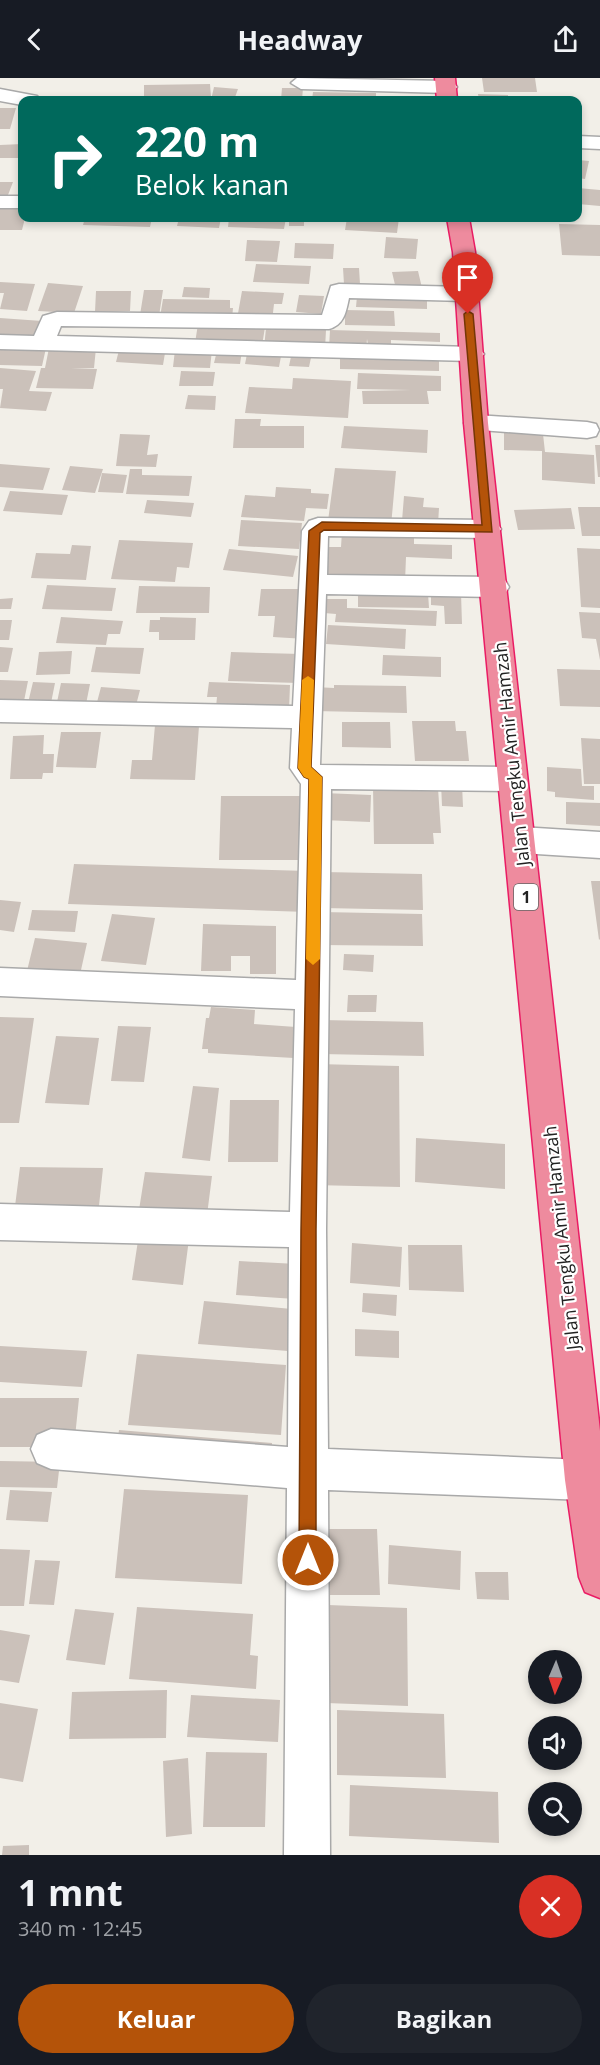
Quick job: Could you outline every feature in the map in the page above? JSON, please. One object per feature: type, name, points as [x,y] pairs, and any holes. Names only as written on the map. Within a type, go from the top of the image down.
[{"type":"highway","name":"Jalan Tengku Amir Hamzah","points":[[459,222],[464,252],[477,423],[495,587],[512,780],[521,840],[585,1480],[600,1577]]},
{"type":"street","points":[[301,83],[446,88]]},
{"type":"street","points":[[0,95],[18,98]]},
{"type":"street","points":[[582,142],[600,143]]},
{"type":"street","points":[[0,202],[18,202]]},
{"type":"street","points":[[43,344],[51,321],[57,319],[329,322],[333,317],[339,291],[466,294]]},
{"type":"street","points":[[0,342],[472,354]]},
{"type":"street","points":[[477,423],[588,430]]},
{"type":"street","points":[[488,529],[318,527],[315,531],[305,768],[308,774],[316,777],[512,780]]},
{"type":"street","points":[[313,584],[495,587]]},
{"type":"street","points":[[0,711],[307,717]]},
{"type":"street","points":[[307,1855],[308,1230],[316,777]]},
{"type":"street","points":[[521,840],[600,845]]},
{"type":"street","points":[[0,982],[312,995]]},
{"type":"street","points":[[0,1222],[308,1230]]},
{"type":"street","points":[[51,1449],[308,1469],[585,1480]]},
{"type":"building","points":[[482,78],[535,78],[537,92],[484,92]]},
{"type":"building","points":[[210,84],[211,96],[144,96],[144,85]]},
{"type":"building","points":[[214,87],[238,89],[235,96],[212,96]]},
{"type":"building","points":[[282,88],[303,88],[302,96],[281,96]]},
{"type":"building","points":[[313,92],[376,93],[376,96],[312,96]]},
{"type":"building","points":[[478,94],[508,95],[508,96],[478,96]]},
{"type":"building","points":[[0,108],[16,108],[10,129],[0,129]]},
{"type":"building","points":[[18,144],[18,158],[0,158],[0,145]]},
{"type":"building","points":[[582,160],[589,161],[585,179],[582,179]]},
{"type":"building","points":[[0,182],[13,182],[8,195],[0,195]]},
{"type":"building","points":[[582,188],[600,190],[600,206],[582,204]]},
{"type":"building","points":[[0,207],[18,208],[18,222],[24,222],[22,230],[0,230]]},
{"type":"building","points":[[84,222],[151,222],[150,227],[83,225]]},
{"type":"building","points":[[178,222],[220,222],[219,228],[177,226]]},
{"type":"building","points":[[229,222],[285,222],[284,229],[228,227]]},
{"type":"building","points":[[289,222],[304,222],[304,226],[289,226]]},
{"type":"building","points":[[346,222],[398,222],[397,233],[345,230]]},
{"type":"building","points":[[559,224],[600,225],[600,256],[562,255]]},
{"type":"building","points":[[386,237],[418,239],[416,259],[384,258]]},
{"type":"building","points":[[247,240],[280,241],[277,262],[245,261]]},
{"type":"building","points":[[295,243],[334,244],[333,259],[294,258]]},
{"type":"building","points":[[256,264],[311,266],[309,284],[253,282]]},
{"type":"building","points":[[343,268],[359,268],[360,284],[344,284]]},
{"type":"building","points":[[418,271],[422,288],[396,289],[392,272]]},
{"type":"building","points":[[0,282],[35,284],[27,311],[0,309],[4,293],[0,293]]},
{"type":"building","points":[[48,283],[83,286],[74,313],[38,311]]},
{"type":"building","points":[[184,287],[210,288],[209,298],[182,297]]},
{"type":"building","points":[[144,290],[163,290],[159,316],[140,315]]},
{"type":"building","points":[[96,291],[131,291],[130,311],[95,312]]},
{"type":"building","points":[[242,291],[284,293],[282,304],[274,304],[272,321],[237,319]]},
{"type":"building","points":[[299,295],[324,296],[321,314],[296,312]]},
{"type":"building","points":[[357,296],[427,298],[427,309],[356,307]]},
{"type":"building","points":[[163,299],[230,300],[230,308],[233,308],[232,319],[160,317]]},
{"type":"building","points":[[345,310],[394,311],[395,326],[345,325]]},
{"type":"building","points":[[0,318],[42,321],[36,338],[0,336]]},
{"type":"building","points":[[198,324],[265,327],[262,346],[195,343]]},
{"type":"building","points":[[266,328],[326,330],[325,349],[264,348]]},
{"type":"building","points":[[330,330],[440,333],[440,342],[391,340],[391,350],[369,349],[367,339],[366,350],[329,348]]},
{"type":"building","points":[[0,347],[46,348],[42,366],[0,365]]},
{"type":"building","points":[[49,348],[96,348],[94,368],[71,368],[97,369],[93,389],[36,388],[41,368],[45,368]]},
{"type":"building","points":[[248,349],[282,351],[279,367],[245,364]]},
{"type":"building","points":[[119,350],[165,353],[163,365],[116,362]]},
{"type":"building","points":[[175,350],[212,350],[210,368],[173,367]]},
{"type":"building","points":[[217,351],[242,351],[240,364],[214,363]]},
{"type":"building","points":[[292,352],[312,353],[309,367],[289,366]]},
{"type":"building","points":[[340,354],[439,356],[439,371],[340,369]]},
{"type":"building","points":[[0,368],[36,371],[29,391],[52,392],[46,411],[0,408],[3,389],[0,389]]},
{"type":"building","points":[[181,371],[215,372],[213,386],[179,386]]},
{"type":"building","points":[[358,373],[441,376],[441,391],[427,391],[429,404],[363,404],[362,391],[411,390],[357,389]]},
{"type":"building","points":[[293,378],[351,381],[348,418],[245,413],[249,387],[292,389]]},
{"type":"building","points":[[188,395],[216,396],[215,410],[185,409]]},
{"type":"building","points":[[235,419],[261,419],[260,426],[304,426],[304,448],[233,448]]},
{"type":"building","points":[[344,426],[428,430],[427,453],[341,448]]},
{"type":"building","points":[[504,433],[543,434],[545,452],[594,455],[595,484],[542,480],[542,451],[504,450]]},
{"type":"building","points":[[120,434],[150,435],[147,455],[158,454],[156,467],[116,466]]},
{"type":"building","points":[[595,445],[600,445],[600,477],[598,477]]},
{"type":"building","points":[[0,464],[50,468],[43,490],[0,487]]},
{"type":"building","points":[[70,466],[103,469],[95,493],[62,490]]},
{"type":"building","points":[[335,468],[396,471],[391,526],[328,521]]},
{"type":"building","points":[[130,469],[142,469],[142,475],[192,476],[189,496],[126,494]]},
{"type":"building","points":[[102,473],[127,475],[123,493],[98,492]]},
{"type":"building","points":[[276,487],[311,489],[311,493],[329,494],[327,509],[306,508],[304,521],[241,517],[245,495],[275,497]]},
{"type":"building","points":[[10,491],[68,495],[62,515],[3,511]]},
{"type":"building","points":[[404,496],[424,498],[423,507],[439,508],[438,524],[402,521]]},
{"type":"building","points":[[147,500],[194,503],[191,517],[144,513]]},
{"type":"building","points":[[578,507],[600,507],[600,536],[582,536]]},
{"type":"building","points":[[571,508],[575,529],[518,530],[514,510]]},
{"type":"building","points":[[241,520],[302,523],[299,549],[238,546]]},
{"type":"building","points":[[342,531],[414,531],[414,544],[452,545],[452,559],[406,557],[405,582],[321,580],[323,547],[341,547]]},
{"type":"building","points":[[119,540],[193,543],[189,568],[177,567],[175,582],[111,579]]},
{"type":"building","points":[[72,545],[91,546],[86,580],[31,578],[36,553],[70,554]]},
{"type":"building","points":[[577,548],[600,549],[600,608],[581,607]]},
{"type":"building","points":[[229,549],[298,556],[293,577],[223,570]]},
{"type":"building","points":[[47,585],[116,588],[112,611],[42,609]]},
{"type":"building","points":[[139,586],[210,587],[209,613],[136,613]]},
{"type":"building","points":[[261,589],[302,589],[306,639],[273,637],[275,616],[258,616]]},
{"type":"building","points":[[358,592],[428,593],[429,608],[358,607]]},
{"type":"building","points":[[431,592],[461,593],[462,624],[445,624],[444,606],[431,605]]},
{"type":"building","points":[[13,598],[11,609],[0,609],[0,599]]},
{"type":"building","points":[[325,599],[347,599],[347,608],[437,611],[436,626],[335,622],[336,614],[324,613]]},
{"type":"building","points":[[579,612],[600,613],[600,660],[596,639],[582,638]]},
{"type":"building","points":[[61,617],[123,621],[120,634],[108,634],[106,645],[56,643]]},
{"type":"building","points":[[160,617],[196,618],[195,640],[159,640],[159,632],[149,632],[150,620],[160,620]]},
{"type":"building","points":[[0,620],[12,620],[9,640],[0,640]]},
{"type":"building","points":[[328,625],[406,629],[405,649],[326,644]]},
{"type":"building","points":[[0,647],[13,648],[8,672],[0,672]]},
{"type":"building","points":[[96,647],[144,648],[140,674],[91,672]]},
{"type":"building","points":[[72,651],[70,674],[36,675],[39,652]]},
{"type":"building","points":[[231,652],[301,654],[299,683],[228,681]]},
{"type":"building","points":[[383,655],[441,657],[441,677],[382,675]]},
{"type":"building","points":[[557,669],[600,670],[600,707],[560,706]]},
{"type":"building","points":[[0,680],[28,681],[23,706],[0,705]]},
{"type":"building","points":[[33,682],[55,683],[50,708],[27,707]]},
{"type":"building","points":[[209,682],[290,685],[289,710],[216,707],[217,697],[207,697]]},
{"type":"building","points":[[61,683],[90,684],[85,709],[56,707]]},
{"type":"building","points":[[334,685],[406,686],[407,713],[314,711],[315,687],[334,688]]},
{"type":"building","points":[[101,687],[140,690],[135,709],[96,706]]},
{"type":"building","points":[[412,721],[455,721],[456,731],[466,731],[469,761],[415,761]]},
{"type":"building","points":[[342,722],[390,722],[391,748],[342,747]]},
{"type":"building","points":[[155,725],[199,726],[195,780],[130,779],[132,760],[152,760]]},
{"type":"building","points":[[61,732],[101,732],[96,768],[56,767]]},
{"type":"building","points":[[44,735],[43,754],[54,754],[53,773],[43,773],[42,779],[10,779],[13,736]]},
{"type":"building","points":[[581,738],[600,739],[600,784],[584,784]]},
{"type":"building","points":[[547,767],[581,769],[582,786],[594,786],[594,800],[555,797],[555,792],[547,791]]},
{"type":"building","points":[[441,783],[462,784],[463,807],[442,806]]},
{"type":"building","points":[[373,787],[438,788],[441,833],[433,833],[434,844],[374,844]]},
{"type":"building","points":[[324,793],[371,795],[370,822],[323,820]]},
{"type":"building","points":[[221,796],[303,796],[304,860],[219,860]]},
{"type":"building","points":[[566,802],[600,803],[600,826],[566,824]]},
{"type":"building","points":[[74,864],[308,871],[307,912],[68,904]]},
{"type":"building","points":[[324,872],[422,874],[423,910],[323,908]]},
{"type":"building","points":[[591,881],[600,881],[599,940]]},
{"type":"building","points":[[0,900],[21,902],[14,932],[0,930]]},
{"type":"building","points":[[32,910],[78,911],[75,932],[28,930]]},
{"type":"building","points":[[322,912],[422,914],[423,946],[321,945]]},
{"type":"building","points":[[112,914],[155,918],[146,965],[101,961]]},
{"type":"building","points":[[203,924],[276,926],[276,974],[250,974],[250,956],[231,956],[231,971],[201,971]]},
{"type":"building","points":[[35,938],[87,943],[79,979],[26,975]]},
{"type":"building","points":[[344,954],[374,955],[373,972],[343,970]]},
{"type":"building","points":[[348,995],[377,995],[376,1012],[347,1012]]},
{"type":"building","points":[[211,1007],[255,1010],[254,1024],[296,1027],[294,1058],[208,1053],[208,1049],[202,1049],[206,1018],[209,1018]]},
{"type":"building","points":[[0,1017],[34,1018],[19,1123],[0,1123]]},
{"type":"building","points":[[321,1020],[423,1022],[424,1056],[321,1054]]},
{"type":"building","points":[[118,1026],[151,1027],[144,1082],[111,1081]]},
{"type":"building","points":[[56,1036],[99,1038],[89,1105],[45,1103]]},
{"type":"building","points":[[316,1064],[399,1066],[400,1187],[313,1185]]},
{"type":"building","points":[[193,1086],[219,1088],[210,1161],[182,1158]]},
{"type":"building","points":[[230,1100],[279,1100],[278,1162],[228,1162]]},
{"type":"building","points":[[416,1138],[505,1144],[505,1189],[415,1182]]},
{"type":"building","points":[[20,1167],[103,1168],[98,1215],[14,1214]]},
{"type":"building","points":[[145,1172],[212,1176],[207,1215],[139,1210]]},
{"type":"building","points":[[139,1234],[189,1239],[183,1285],[132,1280]]},
{"type":"building","points":[[352,1243],[402,1247],[400,1287],[350,1283]]},
{"type":"building","points":[[408,1245],[462,1245],[464,1292],[409,1290]]},
{"type":"building","points":[[239,1261],[297,1264],[295,1299],[236,1295]]},
{"type":"building","points":[[363,1293],[397,1295],[396,1316],[362,1312]]},
{"type":"building","points":[[204,1301],[292,1309],[288,1351],[198,1344]]},
{"type":"building","points":[[355,1329],[399,1331],[399,1358],[355,1356]]},
{"type":"building","points":[[0,1346],[87,1351],[82,1387],[0,1382]]},
{"type":"building","points":[[137,1354],[286,1365],[281,1435],[128,1425]]},
{"type":"building","points":[[0,1398],[79,1398],[74,1447],[0,1447]]},
{"type":"building","points":[[119,1430],[272,1443],[271,1462],[116,1450]]},
{"type":"building","points":[[0,1461],[60,1462],[57,1488],[0,1487]]},
{"type":"building","points":[[124,1489],[248,1495],[242,1584],[115,1578]]},
{"type":"building","points":[[10,1490],[52,1492],[48,1522],[6,1520]]},
{"type":"building","points":[[323,1529],[377,1529],[380,1595],[324,1595]]},
{"type":"building","points":[[389,1545],[461,1551],[460,1590],[388,1584]]},
{"type":"building","points":[[0,1549],[30,1550],[24,1606],[0,1606]]},
{"type":"building","points":[[35,1560],[60,1561],[54,1605],[29,1604]]},
{"type":"building","points":[[475,1572],[508,1572],[509,1600],[477,1599]]},
{"type":"building","points":[[328,1605],[407,1608],[408,1706],[326,1703]]},
{"type":"building","points":[[137,1607],[253,1614],[250,1655],[258,1656],[256,1689],[129,1679]]},
{"type":"building","points":[[75,1609],[114,1613],[105,1665],[66,1660]]},
{"type":"building","points":[[0,1630],[30,1635],[19,1683],[0,1680]]},
{"type":"building","points":[[167,1690],[166,1738],[69,1739],[72,1692]]},
{"type":"building","points":[[191,1695],[280,1700],[278,1742],[187,1737]]},
{"type":"building","points":[[0,1703],[38,1709],[23,1782],[0,1778]]},
{"type":"building","points":[[337,1710],[444,1714],[446,1778],[337,1775]]},
{"type":"building","points":[[206,1752],[267,1753],[265,1827],[203,1827]]},
{"type":"building","points":[[188,1758],[192,1834],[166,1837],[163,1761]]},
{"type":"building","points":[[350,1785],[498,1792],[499,1843],[349,1836]]},
{"type":"building","points":[[29,1845],[29,1855],[2,1855],[3,1846]]},
{"type":"slow traffic","points":[[308,680],[305,768],[308,774],[316,777],[313,959]]},
{"type":"route","points":[[308,1560],[308,1230],[316,777],[308,774],[305,768],[315,531],[316,528],[322,526],[488,529],[468,314]]}]
